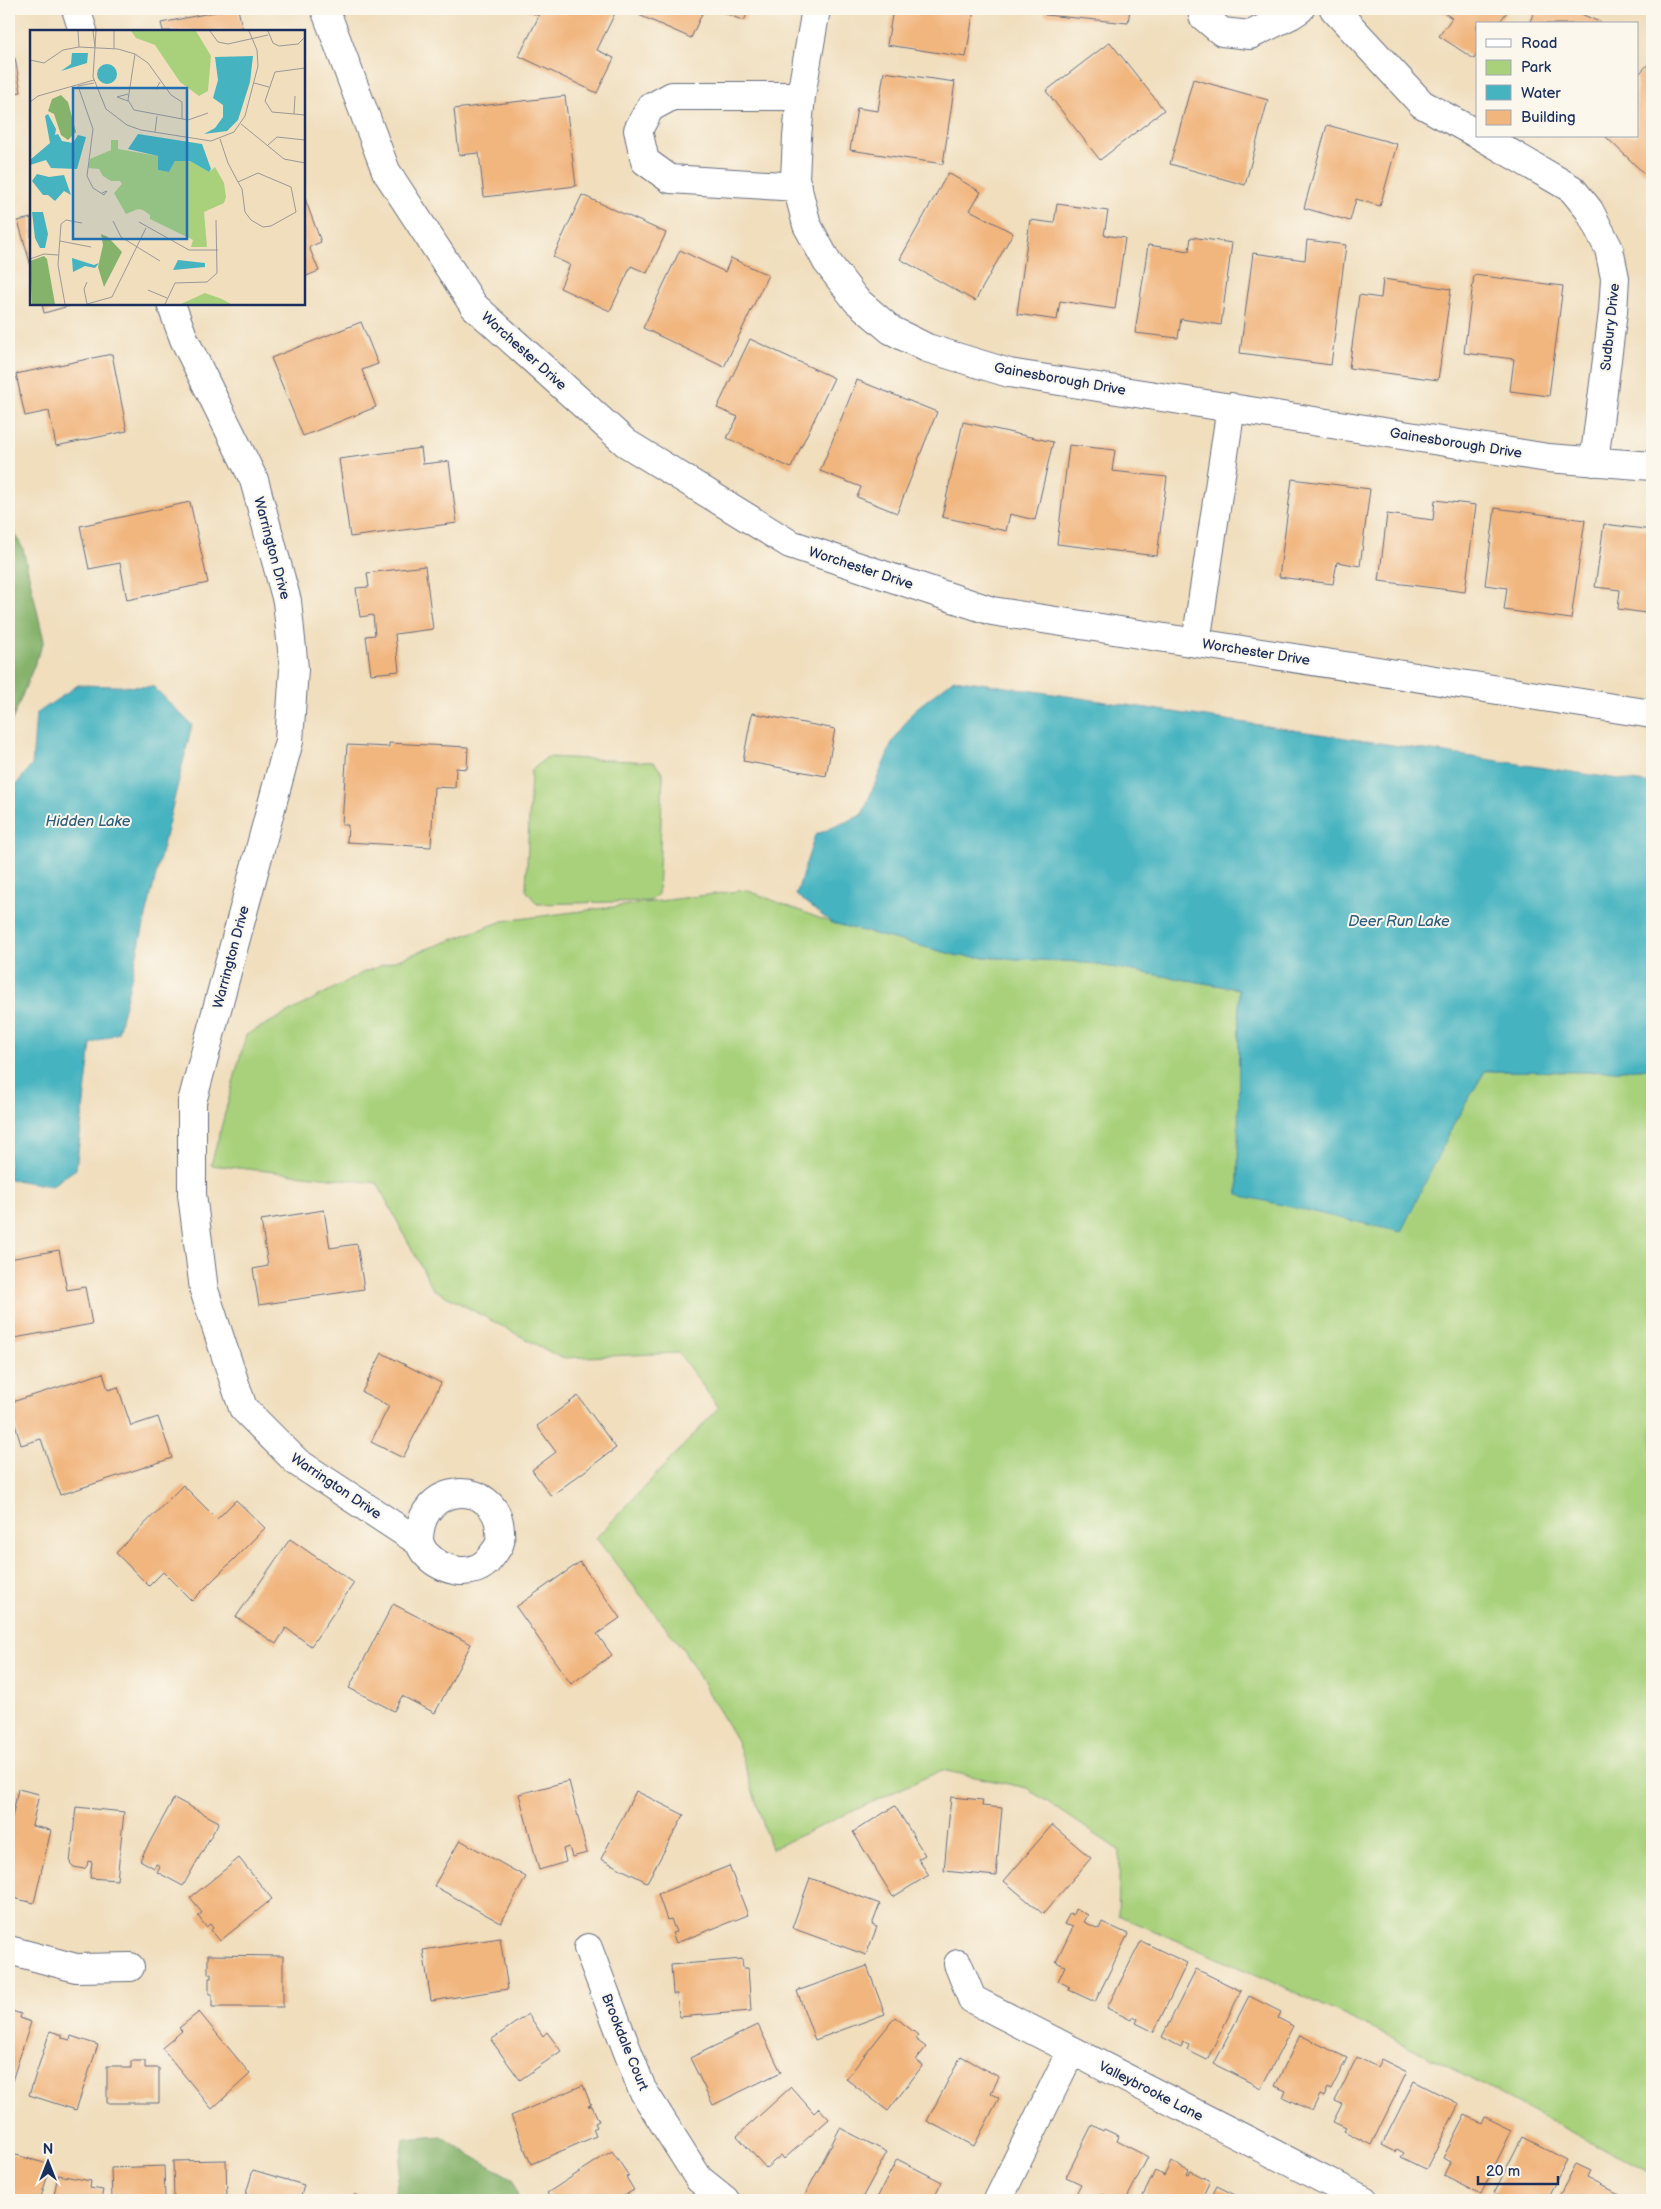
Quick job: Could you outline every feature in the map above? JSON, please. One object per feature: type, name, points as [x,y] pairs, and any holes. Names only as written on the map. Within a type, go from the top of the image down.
[{"type":"street","points":[[76,9],[83,30]]},
{"type":"street","name":"Worchester Drive","points":[[325,9],[386,171],[474,306],[626,444],[790,544],[992,611],[1652,714]]},
{"type":"street","name":"Gainesborough Drive","points":[[816,9],[801,96],[795,178],[807,224],[827,262],[856,300],[891,330],[927,348],[1009,373],[1548,458],[1652,466]]},
{"type":"street","points":[[1202,9],[1203,16],[1222,32],[1250,35],[1300,9]]},
{"type":"street","points":[[1334,9],[1422,104],[1476,133]]},
{"type":"street","points":[[798,187],[670,179],[645,161],[638,130],[650,108],[672,96],[801,96]]},
{"type":"street","name":"Sudbury Drive","points":[[1484,138],[1572,189],[1589,210],[1609,250],[1615,278],[1613,312],[1594,462]]},
{"type":"street","name":"Warrington Drive","points":[[171,305],[184,339],[254,480],[287,601],[294,669],[289,741],[192,1102],[192,1194],[204,1290],[242,1408],[297,1462],[419,1542]]},
{"type":"street","points":[[1196,643],[1230,407]]},
{"type":"street","name":"Brookdale Court","points":[[588,1948],[642,2088],[699,2179],[725,2200]]},
{"type":"street","points":[[9,1950],[76,1968],[130,1967]]},
{"type":"street","name":"Valleybrooke Lane","points":[[958,1964],[972,1999],[1364,2200]]},
{"type":"street","points":[[998,2200],[1072,2051]]},
{"type":"green space","points":[[9,522],[23,549],[44,641],[9,728]]},
{"type":"green space","points":[[547,757],[654,762],[663,774],[658,894],[650,901],[537,904],[526,890],[531,771]]},
{"type":"green space","points":[[746,890],[832,923],[959,956],[1081,962],[1239,989],[1238,1195],[1456,1120],[1485,1071],[1589,1072],[1652,1068],[1652,2174],[1397,2040],[1279,1985],[1118,1915],[1120,1851],[1027,1788],[942,1770],[771,1849],[737,1741],[685,1652],[596,1538],[719,1408],[679,1353],[561,1358],[433,1289],[377,1183],[211,1165],[246,1035],[364,972],[503,921]]},
{"type":"green space","points":[[442,2136],[467,2153],[513,2179],[519,2200],[399,2200],[396,2191],[404,2139]]},
{"type":"water","name":"Deer Run Lake","points":[[954,679],[1652,784],[1652,1068],[1589,1072],[1485,1071],[1456,1120],[1401,1232],[1238,1195],[1239,989],[1081,962],[959,956],[832,923],[796,895],[815,835],[862,815],[892,743],[914,710]]},
{"type":"water","name":"Hidden Lake","points":[[78,685],[154,687],[192,725],[118,1033],[91,1044],[76,1169],[51,1186],[9,1179],[9,793],[32,765],[36,714]]},
{"type":"building","points":[[229,9],[238,9],[243,30],[163,30],[161,23]]},
{"type":"building","points":[[524,9],[610,9],[616,11],[597,50],[614,58],[597,93],[519,56],[539,16]]},
{"type":"building","points":[[642,9],[704,9],[691,38],[639,15]]},
{"type":"building","points":[[715,9],[749,9],[744,21]]},
{"type":"building","points":[[893,9],[974,9],[966,57],[887,45]]},
{"type":"building","points":[[1045,9],[1130,9],[1128,23],[1045,15]]},
{"type":"building","points":[[1438,9],[1509,9],[1499,22],[1476,22],[1476,56],[1474,59],[1439,36],[1452,18]]},
{"type":"building","points":[[1535,9],[1570,9],[1599,22],[1530,22]]},
{"type":"building","points":[[1110,42],[1164,110],[1100,160],[1046,91]]},
{"type":"building","points":[[15,58],[21,92],[9,94],[9,59]]},
{"type":"building","points":[[1652,60],[1652,181],[1607,138],[1638,138],[1638,75]]},
{"type":"building","points":[[884,72],[955,82],[943,164],[850,150],[857,108],[878,111]]},
{"type":"building","points":[[1193,79],[1268,100],[1245,185],[1170,164]]},
{"type":"building","points":[[565,96],[576,186],[484,197],[479,153],[459,155],[454,109]]},
{"type":"building","points":[[1327,125],[1397,144],[1380,206],[1356,199],[1350,221],[1304,208]]},
{"type":"building","points":[[9,134],[14,158],[9,159]]},
{"type":"building","points":[[948,173],[981,192],[970,210],[1013,233],[975,301],[900,259]]},
{"type":"building","points":[[582,195],[666,233],[647,273],[631,266],[610,311],[560,288],[570,265],[553,257]]},
{"type":"building","points":[[305,199],[321,242],[309,247],[319,271],[305,277]]},
{"type":"building","points":[[1057,204],[1108,211],[1104,235],[1125,238],[1115,309],[1060,301],[1057,320],[1017,314],[1030,220],[1054,223]]},
{"type":"building","points":[[30,218],[30,263],[18,221]]},
{"type":"building","points":[[1191,237],[1232,243],[1221,325],[1181,319],[1178,338],[1135,333],[1148,245],[1189,251]]},
{"type":"building","points":[[1307,240],[1346,245],[1331,365],[1240,353],[1253,253],[1305,260]]},
{"type":"building","points":[[680,250],[725,272],[731,258],[768,275],[724,367],[643,328]]},
{"type":"building","points":[[1474,275],[1563,286],[1549,396],[1510,391],[1514,359],[1464,353]]},
{"type":"building","points":[[1383,279],[1451,289],[1438,380],[1349,368],[1359,295],[1381,298]]},
{"type":"building","points":[[42,305],[72,305],[44,313]]},
{"type":"building","points":[[361,322],[378,364],[362,370],[376,407],[303,436],[271,358]]},
{"type":"building","points":[[750,339],[834,378],[791,468],[727,438],[738,417],[717,408]]},
{"type":"building","points":[[112,354],[127,431],[56,446],[49,411],[25,416],[16,374]]},
{"type":"building","points":[[857,380],[937,412],[897,513],[857,497],[861,487],[820,471]]},
{"type":"building","points":[[963,422],[1053,442],[1035,520],[1010,514],[1006,531],[942,517]]},
{"type":"building","points":[[1069,445],[1115,450],[1112,471],[1167,477],[1157,556],[1057,544]]},
{"type":"building","points":[[421,448],[423,464],[449,461],[457,523],[350,537],[339,459]]},
{"type":"building","points":[[1292,479],[1370,489],[1360,566],[1337,562],[1333,584],[1279,577]]},
{"type":"building","points":[[1435,500],[1476,505],[1465,592],[1379,581],[1387,514],[1433,520]]},
{"type":"building","points":[[190,502],[208,583],[127,600],[120,563],[89,569],[80,526]]},
{"type":"building","points":[[1495,508],[1585,520],[1571,619],[1504,610],[1507,588],[1485,585]]},
{"type":"building","points":[[1604,524],[1652,530],[1652,614],[1618,609],[1620,590],[1595,587]]},
{"type":"building","points":[[425,566],[433,629],[395,634],[399,671],[371,674],[366,636],[375,635],[373,615],[360,617],[356,588],[369,587],[367,573]]},
{"type":"building","points":[[752,713],[835,729],[826,776],[743,761]]},
{"type":"building","points":[[389,743],[468,747],[467,769],[456,768],[455,788],[434,787],[431,847],[347,842],[348,825],[342,825],[347,745],[389,747]]},
{"type":"building","points":[[324,1210],[330,1248],[357,1244],[364,1289],[259,1305],[253,1269],[268,1266],[261,1220]]},
{"type":"building","points":[[59,1250],[67,1290],[85,1287],[92,1324],[9,1339],[9,1259]]},
{"type":"building","points":[[382,1353],[441,1383],[403,1458],[371,1442],[389,1406],[362,1392]]},
{"type":"building","points":[[103,1373],[108,1390],[118,1387],[131,1426],[158,1417],[172,1458],[60,1495],[41,1439],[21,1445],[9,1403]]},
{"type":"building","points":[[578,1396],[616,1448],[551,1496],[532,1470],[556,1452],[537,1426]]},
{"type":"building","points":[[183,1485],[217,1519],[236,1500],[265,1528],[192,1601],[163,1572],[149,1586],[116,1553]]},
{"type":"building","points":[[290,1539],[354,1583],[311,1646],[286,1628],[276,1644],[236,1617]]},
{"type":"building","points":[[580,1562],[620,1618],[597,1634],[612,1655],[571,1684],[516,1607]]},
{"type":"building","points":[[393,1604],[471,1644],[435,1713],[402,1696],[394,1711],[349,1688]]},
{"type":"building","points":[[569,1781],[587,1853],[572,1857],[569,1847],[563,1849],[566,1862],[539,1870],[519,1794]]},
{"type":"building","points":[[18,1789],[39,1794],[32,1826],[51,1830],[34,1903],[9,1897],[9,1817],[12,1818]]},
{"type":"building","points":[[636,1791],[684,1815],[647,1882],[601,1859]]},
{"type":"building","points":[[951,1797],[983,1800],[982,1806],[1002,1808],[996,1876],[944,1871]]},
{"type":"building","points":[[174,1798],[219,1822],[183,1886],[157,1872],[160,1866],[156,1864],[154,1868],[140,1860]]},
{"type":"building","points":[[895,1806],[925,1855],[918,1859],[929,1875],[893,1897],[853,1832]]},
{"type":"building","points":[[76,1807],[124,1812],[117,1880],[90,1878],[92,1862],[88,1861],[84,1869],[74,1867],[70,1863]]},
{"type":"building","points":[[1052,1825],[1091,1858],[1043,1914],[1004,1881]]},
{"type":"building","points":[[460,1840],[526,1877],[501,1923],[434,1886]]},
{"type":"building","points":[[239,1858],[272,1899],[220,1941],[211,1930],[213,1928],[210,1924],[206,1927],[198,1916],[202,1913],[190,1898]]},
{"type":"building","points":[[729,1866],[748,1915],[676,1943],[672,1933],[676,1932],[671,1919],[667,1920],[658,1894]]},
{"type":"building","points":[[810,1878],[880,1904],[872,1925],[877,1927],[866,1955],[792,1928]]},
{"type":"building","points":[[1075,1909],[1088,1915],[1084,1922],[1099,1929],[1102,1922],[1128,1934],[1095,2002],[1069,1990],[1070,1987],[1058,1981],[1065,1966],[1056,1962],[1073,1927],[1064,1924],[1070,1913],[1073,1915]]},
{"type":"building","points":[[500,1938],[508,1989],[431,2001],[423,1950]]},
{"type":"building","points":[[1141,1941],[1187,1963],[1154,2032],[1136,2023],[1138,2019],[1133,2016],[1131,2020],[1107,2008]]},
{"type":"building","points":[[208,1955],[283,1956],[283,2007],[212,2007],[212,1994],[209,1994],[209,1978],[211,1978],[211,1974],[208,1974]]},
{"type":"building","points":[[742,1959],[743,1968],[748,1968],[751,2011],[679,2017],[677,1994],[673,1994],[671,1965]]},
{"type":"building","points":[[867,1966],[885,2014],[815,2040],[797,1991]]},
{"type":"building","points":[[1196,1969],[1241,1991],[1207,2060],[1187,2050],[1189,2045],[1183,2042],[1181,2047],[1162,2037]]},
{"type":"building","points":[[1249,1996],[1281,2012],[1278,2018],[1293,2026],[1261,2088],[1214,2064]]},
{"type":"building","points":[[9,2010],[21,2014],[20,2018],[31,2022],[11,2084],[9,2084]]},
{"type":"building","points":[[199,2012],[250,2074],[212,2109],[162,2048],[182,2031],[179,2028]]},
{"type":"building","points":[[528,2014],[543,2036],[547,2032],[561,2051],[520,2080],[491,2040]]},
{"type":"building","points":[[895,2017],[918,2035],[915,2039],[926,2047],[916,2060],[923,2065],[888,2111],[846,2079]]},
{"type":"building","points":[[758,2025],[781,2072],[713,2105],[690,2058]]},
{"type":"building","points":[[50,2031],[62,2035],[62,2038],[70,2040],[71,2036],[98,2045],[76,2110],[29,2095]]},
{"type":"building","points":[[1300,2035],[1347,2058],[1331,2090],[1328,2088],[1324,2097],[1320,2095],[1312,2111],[1283,2097],[1286,2091],[1275,2086]]},
{"type":"building","points":[[961,2056],[999,2077],[991,2093],[999,2098],[974,2146],[927,2121]]},
{"type":"building","points":[[1357,2057],[1377,2067],[1381,2059],[1407,2072],[1371,2145],[1344,2131],[1346,2128],[1333,2122],[1342,2104],[1335,2101]]},
{"type":"building","points":[[131,2061],[145,2061],[145,2068],[159,2068],[159,2103],[107,2103],[107,2066],[131,2068]]},
{"type":"building","points":[[1414,2081],[1459,2104],[1426,2169],[1401,2157],[1404,2153],[1397,2149],[1396,2152],[1382,2145]]},
{"type":"building","points":[[583,2085],[591,2105],[588,2106],[592,2106],[599,2121],[595,2123],[597,2127],[593,2129],[596,2136],[531,2164],[511,2116]]},
{"type":"building","points":[[791,2087],[814,2113],[819,2108],[829,2119],[784,2159],[781,2155],[766,2168],[737,2136]]},
{"type":"building","points":[[1465,2115],[1482,2123],[1485,2117],[1512,2130],[1481,2194],[1444,2175],[1450,2162],[1443,2158]]},
{"type":"building","points":[[1092,2125],[1119,2136],[1117,2141],[1148,2157],[1126,2200],[1116,2200],[1102,2194],[1099,2200],[1087,2200],[1076,2194],[1081,2184],[1066,2177]]},
{"type":"building","points":[[840,2128],[887,2152],[861,2200],[811,2200],[804,2197]]},
{"type":"building","points":[[1522,2137],[1567,2160],[1546,2200],[1512,2200],[1513,2198],[1510,2196],[1508,2200],[1494,2193]]},
{"type":"building","points":[[612,2151],[629,2176],[626,2177],[634,2190],[620,2198],[621,2200],[552,2200],[547,2193]]},
{"type":"building","points":[[9,2153],[51,2165],[40,2200],[9,2200]]},
{"type":"building","points":[[897,2159],[942,2182],[933,2200],[876,2200]]},
{"type":"building","points":[[226,2160],[227,2200],[174,2200],[173,2161]]},
{"type":"building","points":[[1171,2162],[1189,2170],[1187,2174],[1189,2175],[1191,2171],[1210,2181],[1201,2200],[1141,2200],[1155,2171],[1164,2176]]},
{"type":"building","points":[[1576,2164],[1591,2171],[1588,2178],[1619,2194],[1616,2200],[1557,2200]]},
{"type":"building","points":[[164,2166],[165,2200],[112,2200],[111,2168]]},
{"type":"building","points":[[253,2170],[304,2185],[300,2200],[244,2200]]},
{"type":"building","points":[[58,2175],[91,2181],[90,2188],[103,2190],[101,2200],[53,2200]]},
{"type":"building","points":[[1217,2186],[1245,2200],[1210,2200]]},
{"type":"building","points":[[356,2194],[362,2200],[348,2200]]}]
